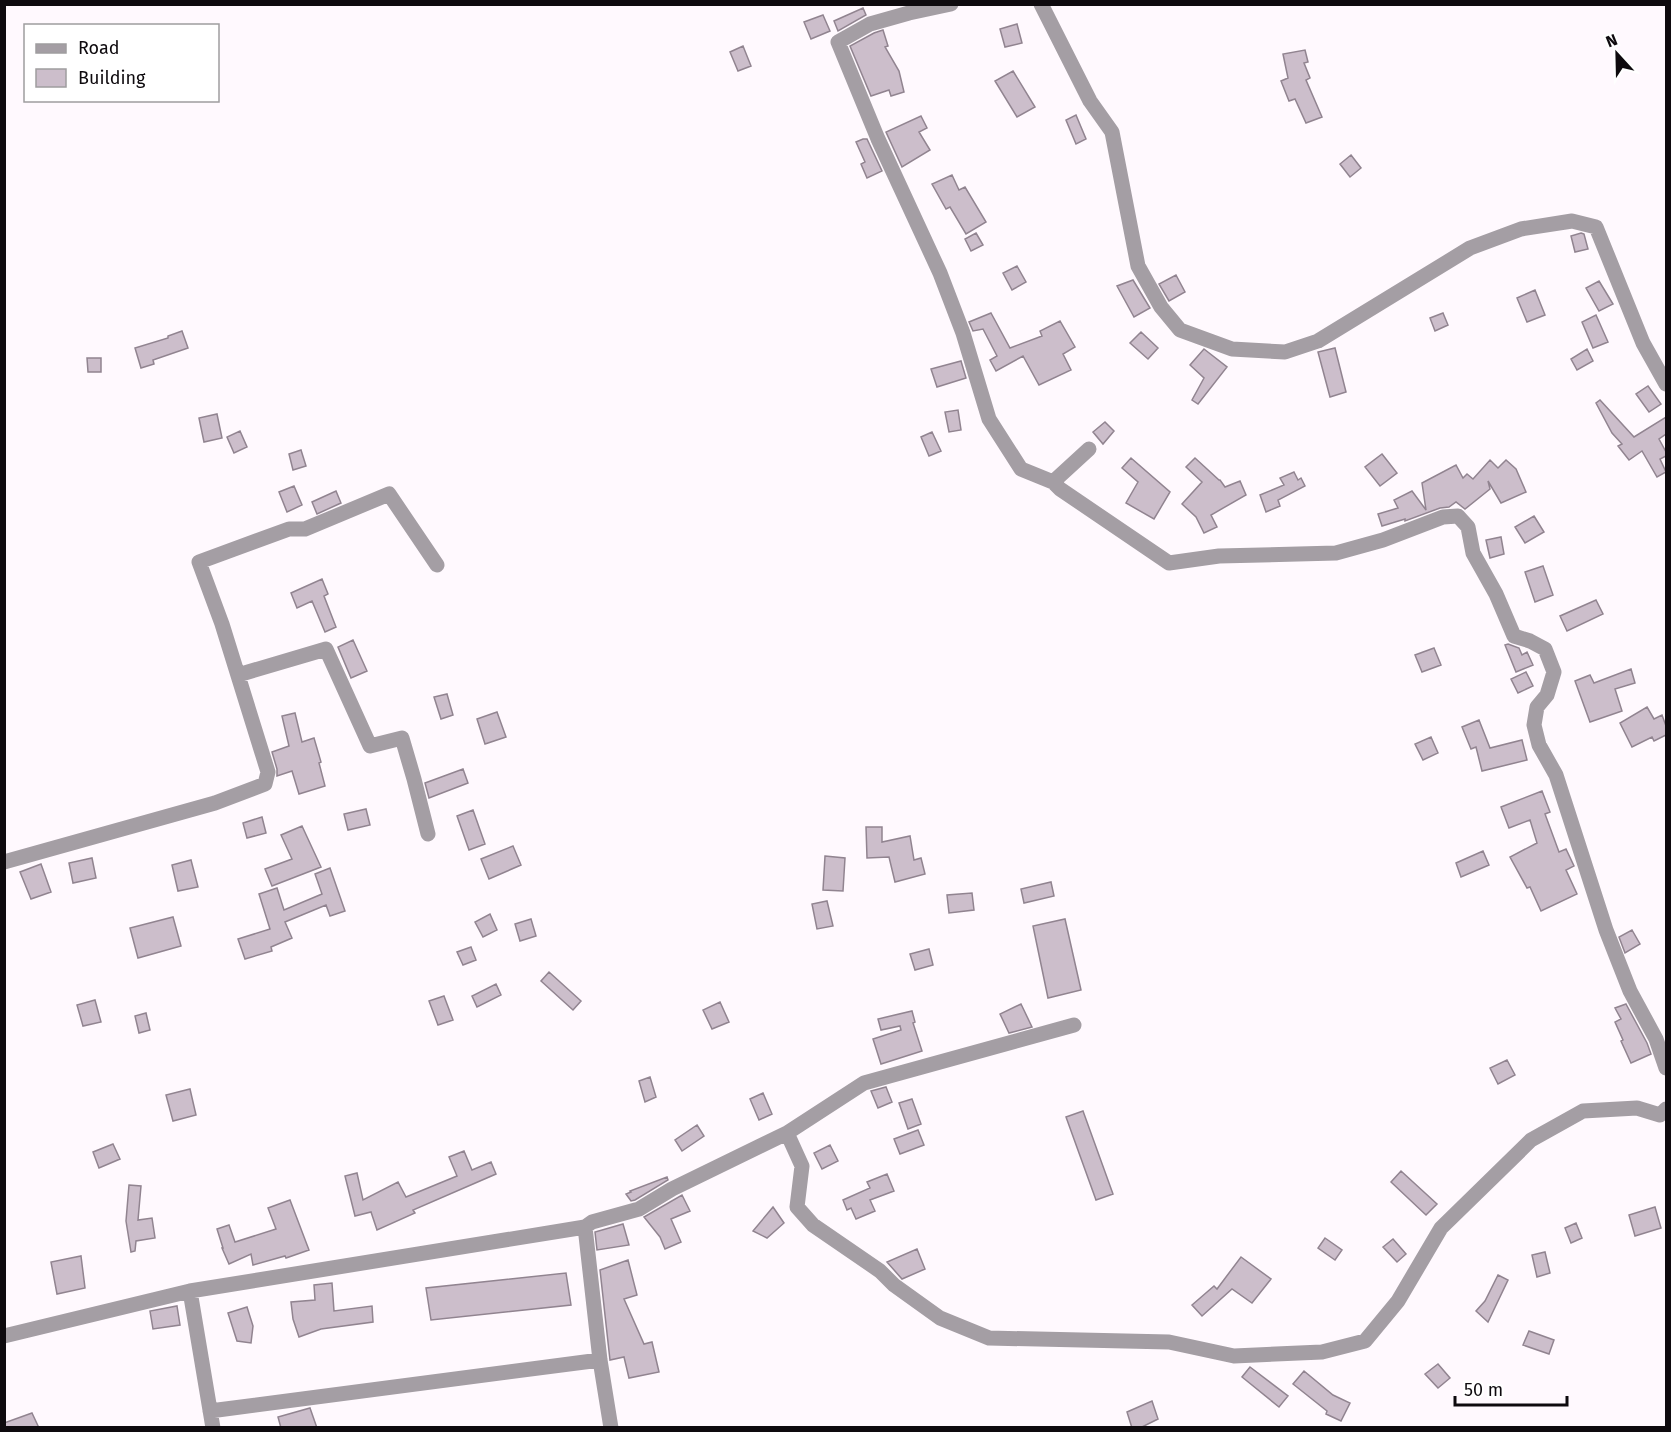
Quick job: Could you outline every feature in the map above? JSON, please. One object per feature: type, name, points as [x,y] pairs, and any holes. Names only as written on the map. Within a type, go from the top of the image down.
[{"type":"street","points":[[951,4],[870,24],[838,42],[878,139],[940,273],[963,333],[989,419],[1021,469],[1053,482],[1169,563],[1219,556],[1336,553],[1383,540],[1443,517],[1458,516],[1467,528],[1473,553],[1493,587],[1514,636],[1530,640],[1545,649],[1554,672],[1547,694],[1537,707],[1534,725],[1539,745],[1556,775],[1606,930],[1630,991],[1656,1039],[1666,1068]]},
{"type":"street","points":[[1041,4],[1090,101],[1112,132],[1138,266],[1161,307],[1180,330],[1232,350],[1285,352],[1326,336],[1470,248],[1521,229],[1572,221],[1596,227],[1643,343],[1666,384]]},
{"type":"street","points":[[1053,482],[1089,448]]},
{"type":"street","points":[[4,862],[215,803],[265,784],[268,772],[222,624],[199,562],[289,528],[305,529],[388,494],[437,565]]},
{"type":"street","points":[[238,675],[326,649],[370,746],[402,738],[428,834]]},
{"type":"street","points":[[4,1336],[189,1291],[585,1227],[592,1222],[639,1209],[672,1189],[788,1132],[864,1083],[1074,1025]]},
{"type":"street","points":[[788,1132],[802,1166],[796,1207],[813,1225],[940,1318],[989,1338],[1169,1342],[1234,1356],[1322,1352],[1365,1341],[1398,1301],[1441,1228],[1531,1140],[1582,1112],[1636,1108],[1660,1115],[1666,1109]]},
{"type":"street","points":[[585,1227],[600,1360],[611,1428]]},
{"type":"street","points":[[189,1291],[213,1428]]},
{"type":"street","points":[[210,1411],[600,1360]]},
{"type":"building","points":[[863,8],[866,15],[838,31],[834,21]]},
{"type":"building","points":[[823,15],[830,31],[811,39],[804,22]]},
{"type":"building","points":[[1017,24],[1022,43],[1005,47],[1000,29]]},
{"type":"building","points":[[883,30],[888,46],[885,47],[899,71],[904,92],[891,96],[889,90],[871,96],[850,46]]},
{"type":"building","points":[[743,46],[751,66],[738,71],[730,52]]},
{"type":"building","points":[[1305,50],[1308,62],[1304,63],[1310,78],[1306,80],[1322,117],[1306,123],[1295,99],[1289,101],[1281,81],[1288,78],[1283,54]]},
{"type":"building","points":[[1013,71],[1035,107],[1017,117],[995,81]]},
{"type":"building","points":[[1076,115],[1086,139],[1076,144],[1066,120]]},
{"type":"building","points":[[921,116],[927,128],[919,132],[930,150],[902,167],[886,132]]},
{"type":"building","points":[[867,139],[882,171],[867,178],[861,164],[865,162],[856,142]]},
{"type":"building","points":[[1351,155],[1361,168],[1350,177],[1340,164]]},
{"type":"building","points":[[952,175],[959,190],[965,187],[986,222],[966,234],[950,207],[946,209],[932,184]]},
{"type":"building","points":[[976,233],[983,245],[971,251],[965,239]]},
{"type":"building","points":[[1584,234],[1588,249],[1575,252],[1571,236]]},
{"type":"building","points":[[1017,266],[1026,282],[1012,290],[1003,273]]},
{"type":"building","points":[[1176,275],[1185,292],[1169,301],[1159,284]]},
{"type":"building","points":[[1133,280],[1150,308],[1134,317],[1117,286]]},
{"type":"building","points":[[1599,281],[1613,304],[1599,311],[1586,288]]},
{"type":"building","points":[[1535,290],[1545,315],[1527,322],[1517,298]]},
{"type":"building","points":[[991,313],[1010,348],[1042,336],[1040,331],[1060,321],[1075,347],[1063,354],[1071,370],[1039,385],[1023,356],[996,371],[990,360],[997,356],[983,329],[973,331],[969,322]]},
{"type":"building","points":[[1443,313],[1448,325],[1435,331],[1430,318]]},
{"type":"building","points":[[1596,315],[1608,342],[1593,348],[1582,322]]},
{"type":"building","points":[[182,331],[188,348],[153,360],[154,364],[141,368],[135,348],[168,338]]},
{"type":"building","points":[[1141,332],[1158,348],[1148,359],[1130,343]]},
{"type":"building","points":[[1335,348],[1346,392],[1330,397],[1318,352]]},
{"type":"building","points":[[1204,349],[1227,367],[1198,404],[1192,400],[1204,378],[1190,365]]},
{"type":"building","points":[[1587,349],[1593,361],[1577,370],[1571,359]]},
{"type":"building","points":[[87,358],[101,358],[101,372],[88,372]]},
{"type":"building","points":[[961,361],[966,378],[937,387],[931,369]]},
{"type":"building","points":[[1648,386],[1661,404],[1649,412],[1636,394]]},
{"type":"building","points":[[1600,400],[1634,437],[1666,417],[1666,434],[1659,439],[1666,452],[1666,456],[1660,459],[1666,472],[1657,477],[1642,451],[1629,460],[1618,446],[1622,444],[1612,433],[1596,403]]},
{"type":"building","points":[[958,410],[961,430],[949,432],[945,412]]},
{"type":"building","points":[[217,414],[222,438],[204,442],[199,418]]},
{"type":"building","points":[[1105,422],[1114,431],[1103,444],[1093,432]]},
{"type":"building","points":[[240,431],[247,447],[234,453],[227,437]]},
{"type":"building","points":[[932,432],[941,451],[929,456],[921,437]]},
{"type":"building","points":[[301,450],[306,466],[293,470],[289,454]]},
{"type":"building","points":[[1382,454],[1397,473],[1380,486],[1365,467]]},
{"type":"building","points":[[1131,458],[1170,492],[1154,519],[1126,503],[1138,482],[1122,468]]},
{"type":"building","points":[[1195,458],[1225,487],[1240,481],[1246,495],[1211,515],[1217,527],[1204,533],[1196,517],[1182,504],[1202,482],[1186,467]]},
{"type":"building","points":[[1490,460],[1498,468],[1506,460],[1516,469],[1526,492],[1501,503],[1488,481],[1490,489],[1465,509],[1456,502],[1449,507],[1382,526],[1378,514],[1398,508],[1394,500],[1412,491],[1426,510],[1422,483],[1456,465],[1463,478],[1467,474],[1473,479]]},
{"type":"building","points":[[1294,472],[1305,486],[1278,500],[1280,506],[1266,512],[1260,495],[1284,485],[1280,478]]},
{"type":"building","points":[[294,486],[302,505],[287,512],[279,492]]},
{"type":"building","points":[[336,491],[341,503],[317,514],[312,502]]},
{"type":"building","points":[[1534,516],[1544,532],[1525,543],[1515,527]]},
{"type":"building","points":[[1501,537],[1504,554],[1490,558],[1486,540]]},
{"type":"building","points":[[1543,566],[1553,595],[1535,602],[1525,572]]},
{"type":"building","points":[[322,579],[328,594],[324,596],[336,627],[325,632],[312,601],[297,608],[291,593]]},
{"type":"building","points":[[1596,600],[1603,614],[1567,631],[1560,616]]},
{"type":"building","points":[[353,640],[367,671],[351,678],[338,647]]},
{"type":"building","points":[[1505,645],[1519,648],[1522,655],[1527,652],[1533,665],[1516,672]]},
{"type":"building","points":[[1434,648],[1441,665],[1422,672],[1415,655]]},
{"type":"building","points":[[1631,669],[1635,683],[1615,689],[1622,711],[1590,722],[1575,681],[1590,675],[1594,683]]},
{"type":"building","points":[[1526,672],[1533,686],[1518,693],[1511,679]]},
{"type":"building","points":[[447,694],[453,715],[441,719],[434,697]]},
{"type":"building","points":[[1647,707],[1654,719],[1662,715],[1666,735],[1654,741],[1652,737],[1632,747],[1620,723]]},
{"type":"building","points":[[497,712],[506,737],[485,744],[477,719]]},
{"type":"building","points":[[295,713],[302,742],[314,738],[325,786],[299,794],[292,771],[277,776],[272,752],[289,746],[282,716]]},
{"type":"building","points":[[1479,720],[1490,748],[1522,740],[1527,760],[1482,771],[1476,747],[1471,749],[1462,727]]},
{"type":"building","points":[[1431,737],[1438,753],[1423,760],[1415,744]]},
{"type":"building","points":[[463,769],[468,783],[429,798],[425,783]]},
{"type":"building","points":[[1542,791],[1550,812],[1545,814],[1559,852],[1566,849],[1574,866],[1566,870],[1577,894],[1541,911],[1530,887],[1527,888],[1510,857],[1537,843],[1530,820],[1509,828],[1501,807]]},
{"type":"building","points":[[366,809],[370,825],[348,830],[344,814]]},
{"type":"building","points":[[473,810],[485,844],[469,850],[457,816]]},
{"type":"building","points":[[262,817],[266,833],[247,838],[243,823]]},
{"type":"building","points":[[302,826],[321,867],[272,886],[265,869],[292,859],[281,835]]},
{"type":"building","points":[[866,827],[882,827],[882,842],[910,836],[914,860],[921,858],[925,874],[895,882],[889,857],[867,858]]},
{"type":"building","points":[[513,846],[521,865],[489,879],[481,859]]},
{"type":"building","points":[[1483,851],[1489,865],[1461,877],[1456,863]]},
{"type":"building","points":[[825,856],[845,858],[843,891],[823,890]]},
{"type":"building","points":[[92,858],[96,878],[73,883],[69,863]]},
{"type":"building","points":[[191,860],[198,887],[178,891],[172,865]]},
{"type":"building","points":[[41,864],[51,892],[31,899],[20,872]]},
{"type":"building","points":[[330,868],[345,911],[330,916],[326,905],[285,922],[292,938],[271,947],[272,951],[245,959],[238,939],[270,929],[259,894],[277,888],[284,910],[322,894],[315,874]]},
{"type":"building","points":[[1051,882],[1054,896],[1024,903],[1021,889]]},
{"type":"building","points":[[972,893],[974,910],[949,913],[947,895]]},
{"type":"building","points":[[827,901],[833,926],[817,929],[812,904]]},
{"type":"building","points":[[490,914],[497,930],[483,937],[475,922]]},
{"type":"building","points":[[173,917],[181,946],[138,958],[130,928]]},
{"type":"building","points":[[531,919],[536,936],[520,941],[515,924]]},
{"type":"building","points":[[1065,919],[1081,990],[1048,998],[1033,926]]},
{"type":"building","points":[[1632,930],[1640,944],[1625,953],[1619,937]]},
{"type":"building","points":[[471,947],[476,960],[463,965],[457,952]]},
{"type":"building","points":[[929,949],[933,965],[915,970],[910,954]]},
{"type":"building","points":[[549,972],[581,1001],[573,1010],[541,981]]},
{"type":"building","points":[[496,984],[501,995],[477,1007],[472,996]]},
{"type":"building","points":[[444,996],[453,1020],[438,1025],[429,1001]]},
{"type":"building","points":[[95,1000],[101,1022],[83,1026],[77,1005]]},
{"type":"building","points":[[720,1002],[729,1022],[712,1029],[703,1010]]},
{"type":"building","points":[[1021,1004],[1032,1027],[1009,1033],[1000,1014]]},
{"type":"building","points":[[1626,1004],[1651,1054],[1631,1063],[1615,1022],[1621,1019],[1615,1008]]},
{"type":"building","points":[[912,1011],[915,1022],[913,1023],[922,1051],[881,1064],[873,1039],[901,1030],[900,1026],[881,1030],[878,1019]]},
{"type":"building","points":[[146,1013],[150,1030],[139,1033],[135,1016]]},
{"type":"building","points":[[1507,1060],[1515,1075],[1498,1084],[1490,1068]]},
{"type":"building","points":[[650,1077],[656,1097],[645,1102],[639,1081]]},
{"type":"building","points":[[886,1087],[892,1102],[878,1108],[871,1091]]},
{"type":"building","points":[[190,1089],[196,1115],[173,1121],[166,1095]]},
{"type":"building","points":[[763,1093],[772,1114],[759,1120],[750,1099]]},
{"type":"building","points":[[912,1099],[921,1124],[908,1129],[899,1103]]},
{"type":"building","points":[[1083,1111],[1113,1194],[1096,1200],[1066,1117]]},
{"type":"building","points":[[697,1125],[704,1136],[682,1151],[675,1140]]},
{"type":"building","points":[[918,1130],[924,1145],[900,1154],[894,1139]]},
{"type":"building","points":[[113,1144],[120,1159],[99,1168],[93,1152]]},
{"type":"building","points":[[830,1145],[838,1161],[822,1169],[814,1153]]},
{"type":"building","points":[[464,1151],[472,1170],[491,1162],[496,1174],[413,1210],[415,1213],[377,1230],[371,1212],[355,1216],[345,1176],[357,1173],[363,1200],[398,1182],[406,1197],[457,1176],[449,1157]]},
{"type":"building","points":[[1401,1171],[1437,1204],[1426,1215],[1391,1182]]},
{"type":"building","points":[[887,1174],[894,1191],[870,1200],[875,1211],[856,1219],[851,1208],[847,1210],[843,1200],[870,1188],[867,1182]]},
{"type":"building","points":[[667,1177],[668,1180],[635,1200],[631,1201],[626,1194],[630,1191]]},
{"type":"building","points":[[129,1185],[141,1186],[138,1220],[152,1218],[155,1238],[136,1241],[135,1251],[131,1252],[126,1221]]},
{"type":"building","points":[[682,1195],[690,1211],[671,1219],[681,1242],[665,1249],[660,1237],[644,1217]]},
{"type":"building","points":[[290,1200],[309,1250],[253,1265],[251,1254],[229,1264],[217,1229],[229,1225],[235,1242],[276,1229],[268,1208]]},
{"type":"building","points":[[773,1207],[784,1223],[767,1238],[753,1231]]},
{"type":"building","points":[[1655,1207],[1661,1228],[1635,1236],[1629,1215]]},
{"type":"building","points":[[1576,1223],[1582,1238],[1571,1243],[1565,1228]]},
{"type":"building","points":[[623,1224],[629,1245],[597,1250],[595,1232]]},
{"type":"building","points":[[1325,1238],[1342,1250],[1335,1260],[1318,1248]]},
{"type":"building","points":[[1393,1239],[1406,1254],[1397,1262],[1383,1247]]},
{"type":"building","points":[[917,1249],[925,1269],[902,1279],[887,1262]]},
{"type":"building","points":[[1545,1252],[1550,1273],[1537,1277],[1532,1255]]},
{"type":"building","points":[[81,1256],[85,1288],[57,1294],[51,1262]]},
{"type":"building","points":[[1241,1257],[1271,1279],[1252,1303],[1232,1289],[1202,1316],[1192,1305],[1214,1286],[1217,1289]]},
{"type":"building","points":[[628,1260],[637,1295],[624,1299],[644,1344],[652,1342],[659,1372],[629,1378],[624,1357],[610,1360],[600,1270]]},
{"type":"building","points":[[566,1273],[571,1305],[431,1320],[426,1288]]},
{"type":"building","points":[[1498,1275],[1508,1280],[1488,1322],[1476,1311],[1485,1301]]},
{"type":"building","points":[[332,1283],[334,1311],[372,1306],[373,1322],[321,1329],[299,1337],[293,1319],[291,1302],[315,1300],[314,1285]]},
{"type":"building","points":[[177,1306],[180,1325],[153,1329],[150,1311]]},
{"type":"building","points":[[247,1307],[253,1326],[251,1343],[237,1341],[228,1313]]},
{"type":"building","points":[[1529,1331],[1554,1340],[1549,1354],[1523,1345]]},
{"type":"building","points":[[1438,1364],[1450,1378],[1438,1388],[1425,1374]]},
{"type":"building","points":[[1250,1367],[1288,1396],[1279,1407],[1242,1377]]},
{"type":"building","points":[[1304,1371],[1333,1395],[1350,1403],[1341,1421],[1326,1414],[1327,1411],[1293,1384]]},
{"type":"building","points":[[1152,1401],[1158,1419],[1140,1428],[1132,1428],[1127,1412]]},
{"type":"building","points":[[310,1408],[317,1428],[281,1428],[278,1417]]},
{"type":"building","points":[[32,1413],[39,1428],[4,1428],[4,1423]]}]
